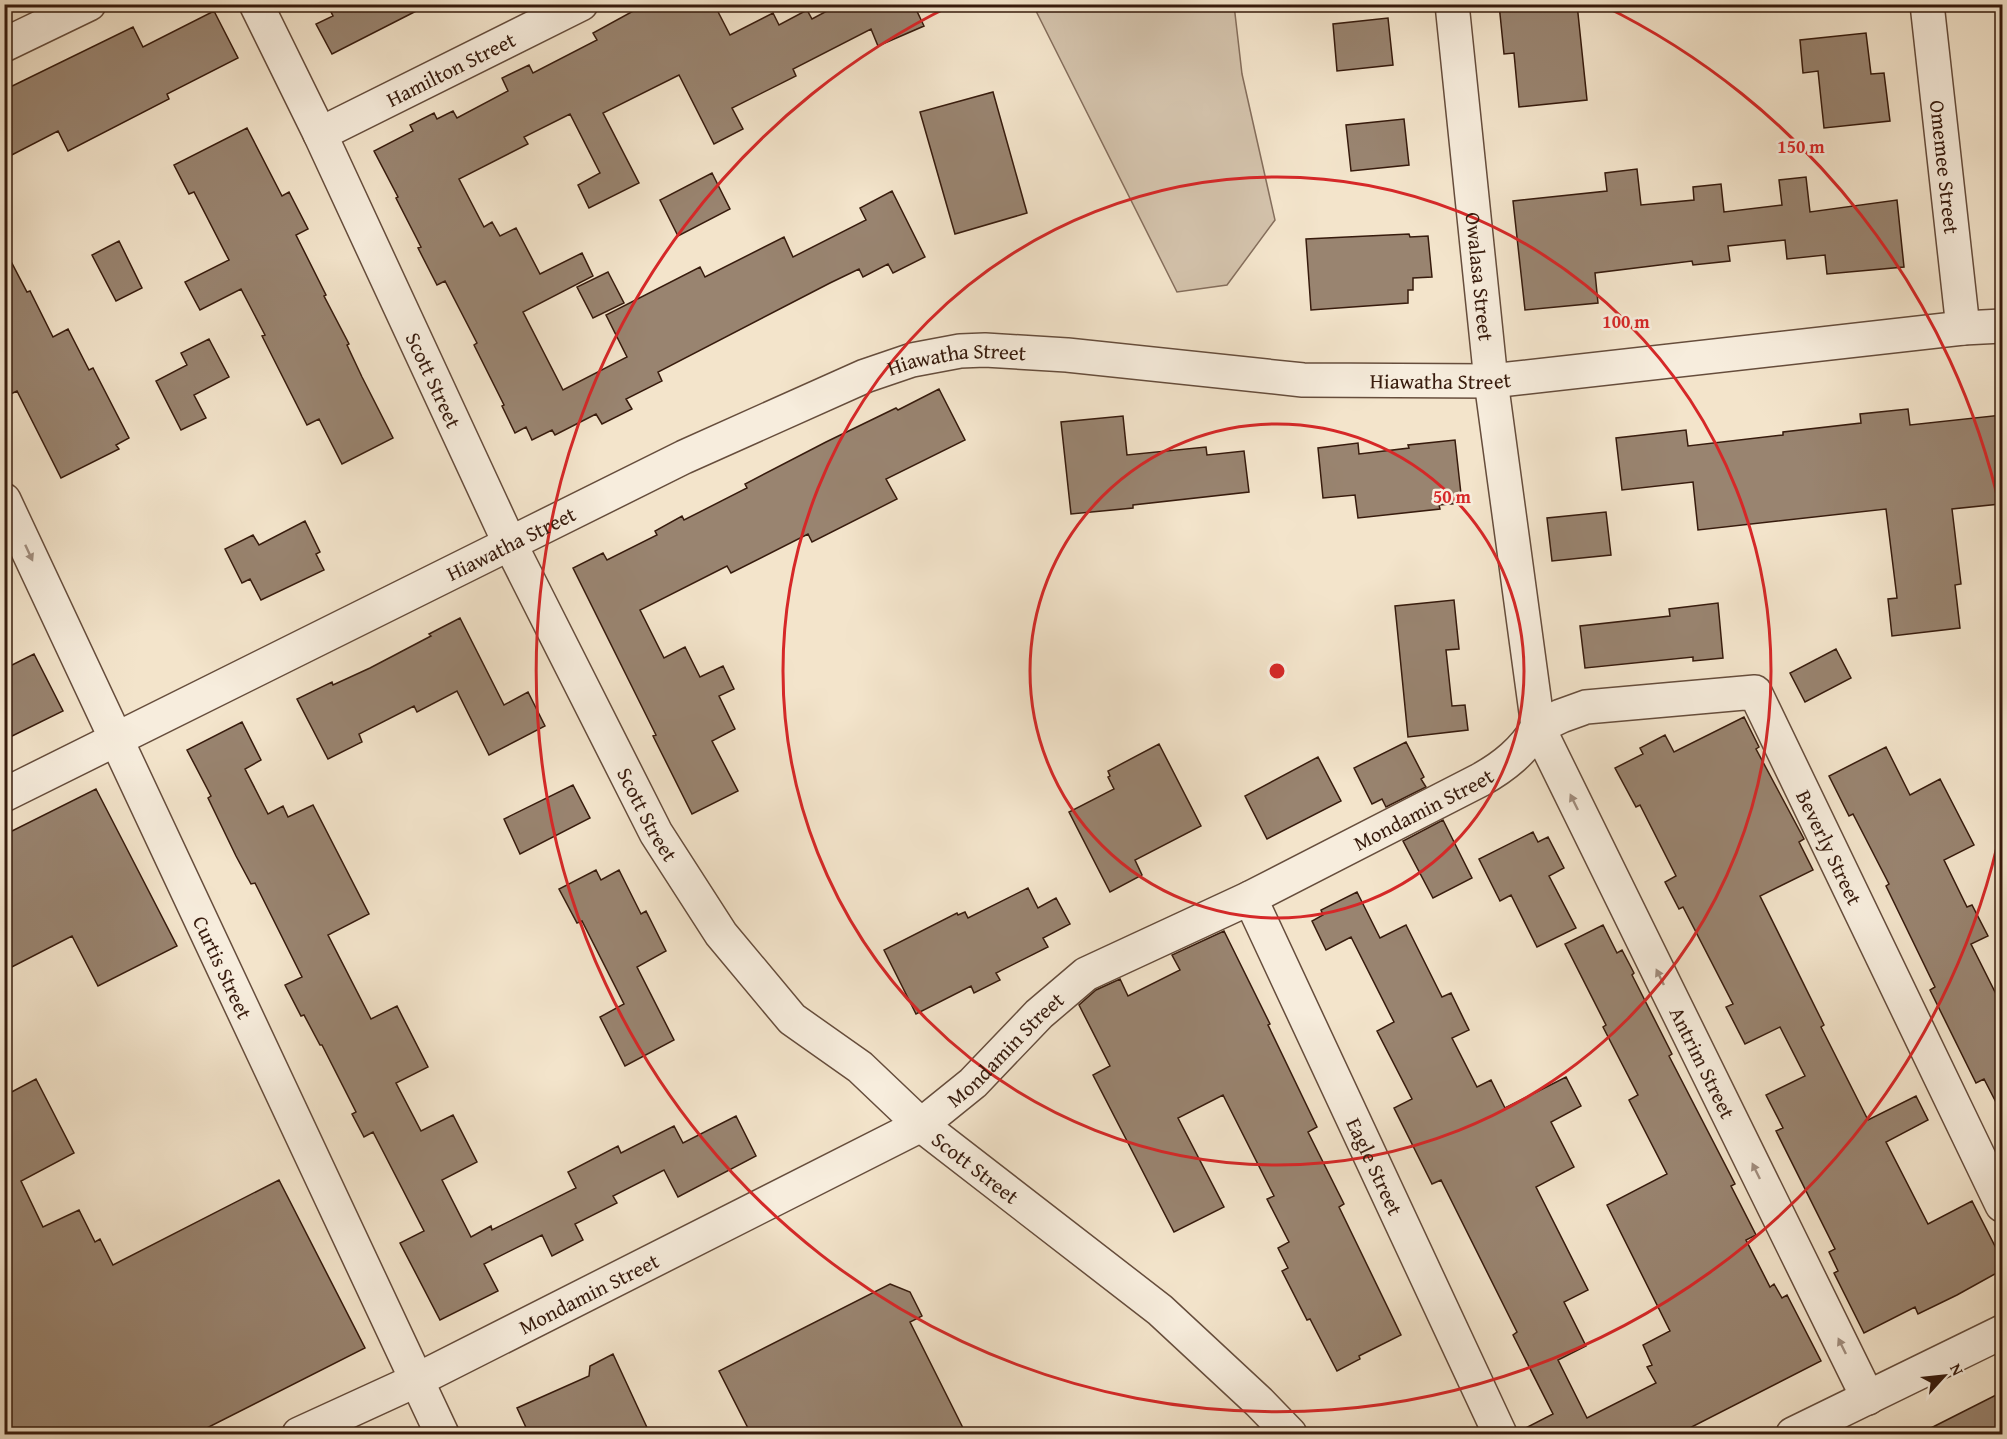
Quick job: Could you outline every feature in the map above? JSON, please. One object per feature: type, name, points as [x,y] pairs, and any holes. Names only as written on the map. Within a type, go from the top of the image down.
[{"type":"street","points":[[4,45],[89,4]]},
{"type":"street","name":"Scott Street","points":[[256,4],[320,134],[510,544],[656,834],[722,934],[792,1019],[860,1067],[921,1125],[1160,1310],[1290,1434]]},
{"type":"street","name":"Hamilton Street","points":[[320,134],[581,4]]},
{"type":"street","name":"Owalasa Street","points":[[1452,4],[1491,381],[1538,728]]},
{"type":"street","name":"Omemee Street","points":[[1927,4],[1963,328]]},
{"type":"street","name":"Hiawatha Street","points":[[4,795],[684,457],[888,367],[945,354],[985,350],[1067,355],[1302,380],[1491,381],[1963,328],[2002,326]]},
{"type":"street","name":"Curtis Street","points":[[4,500],[442,1434]]},
{"type":"street","name":"Beverly Street","points":[[1538,728],[1586,707],[1755,692],[2002,1204]]},
{"type":"street","name":"Mondamin Street","points":[[299,1434],[417,1380],[921,1125],[973,1083],[1039,1014],[1086,974],[1250,898],[1501,768],[1523,748],[1538,728]]},
{"type":"street","name":"Antrim Street","points":[[1538,728],[1868,1398]]},
{"type":"street","name":"Eagle Street","points":[[1250,898],[1500,1434]]},
{"type":"street","points":[[1793,1434],[2002,1332]]},
{"type":"shaded area","points":[[1033,5],[1234,5],[1242,74],[1275,220],[1227,285],[1177,292]]},
{"type":"building","points":[[327,4],[430,4],[332,54],[316,24],[333,16]]},
{"type":"building","points":[[646,4],[714,4],[730,35],[773,13],[779,25],[807,10],[812,19],[840,4],[920,4],[915,7],[924,26],[878,46],[871,29],[793,69],[796,76],[732,108],[743,129],[714,144],[679,75],[603,113],[639,183],[589,208],[578,185],[600,173],[570,114],[524,137],[528,144],[459,179],[484,227],[492,222],[500,236],[516,228],[540,274],[582,253],[593,276],[523,312],[563,390],[627,357],[606,315],[700,267],[705,277],[784,237],[793,257],[866,220],[860,208],[892,191],[925,257],[893,273],[888,264],[863,277],[859,269],[658,372],[662,381],[626,399],[632,409],[602,424],[596,414],[555,435],[552,430],[532,440],[526,427],[515,433],[502,406],[504,405],[474,345],[477,343],[445,281],[437,285],[418,248],[421,247],[396,198],[398,197],[374,151],[413,131],[410,125],[434,113],[437,119],[453,111],[457,118],[508,91],[502,78],[529,65],[533,73],[597,40],[593,33]]},
{"type":"building","points":[[1499,4],[1577,4],[1587,100],[1519,107],[1514,53],[1504,54]]},
{"type":"building","points":[[214,11],[238,58],[167,94],[169,99],[68,151],[58,131],[4,159],[4,90],[133,27],[143,47]]},
{"type":"building","points":[[1388,18],[1393,65],[1337,71],[1333,24]]},
{"type":"building","points":[[1866,33],[1871,74],[1884,73],[1890,121],[1824,128],[1818,71],[1803,73],[1800,40]]},
{"type":"building","points":[[993,92],[1027,213],[955,234],[920,112]]},
{"type":"building","points":[[1404,119],[1409,165],[1351,171],[1346,125]]},
{"type":"building","points":[[247,128],[282,196],[289,192],[308,229],[296,235],[393,438],[342,464],[319,419],[307,425],[241,289],[200,310],[185,282],[229,260],[194,192],[189,194],[174,165]]},
{"type":"building","points":[[1637,169],[1641,205],[1694,200],[1693,187],[1721,184],[1724,212],[1782,205],[1779,180],[1806,177],[1810,212],[1897,200],[1904,267],[1827,274],[1825,255],[1787,259],[1785,240],[1728,246],[1730,261],[1693,265],[1692,261],[1595,273],[1598,303],[1525,310],[1513,201],[1607,191],[1605,173]]},
{"type":"building","points":[[712,173],[730,209],[678,236],[660,200]]},
{"type":"building","points":[[1409,234],[1410,237],[1428,236],[1432,277],[1413,278],[1413,290],[1408,290],[1408,303],[1311,310],[1306,239]]},
{"type":"building","points":[[119,241],[142,288],[116,301],[92,255]]},
{"type":"building","points":[[4,248],[27,292],[30,291],[53,337],[68,329],[89,370],[93,368],[129,438],[116,445],[119,449],[61,478],[17,391],[4,397]]},
{"type":"building","points":[[608,272],[624,303],[593,318],[577,287]]},
{"type":"building","points":[[209,339],[229,377],[194,395],[206,418],[181,430],[156,381],[187,365],[181,353]]},
{"type":"building","points":[[939,389],[965,440],[886,479],[897,499],[812,542],[808,534],[731,573],[727,566],[640,610],[664,658],[685,647],[700,677],[723,666],[734,689],[719,696],[735,729],[712,741],[738,791],[692,814],[653,736],[656,735],[573,568],[603,553],[607,560],[657,535],[655,531],[682,516],[684,520],[747,488],[745,484],[826,442]]},
{"type":"building","points":[[1908,409],[1910,425],[2002,415],[2002,477],[1997,478],[2000,504],[1952,509],[1961,584],[1955,585],[1960,628],[1892,636],[1888,599],[1897,598],[1886,509],[1698,530],[1693,482],[1622,490],[1616,438],[1686,430],[1688,446],[1861,423],[1860,414]]},
{"type":"building","points":[[1123,416],[1127,455],[1206,447],[1207,455],[1244,451],[1249,492],[1071,514],[1061,422]]},
{"type":"building","points":[[1455,440],[1462,503],[1439,505],[1440,509],[1358,518],[1355,495],[1323,498],[1318,448],[1358,443],[1359,454],[1409,448],[1408,445]]},
{"type":"building","points":[[1606,512],[1611,555],[1552,561],[1547,518]]},
{"type":"building","points":[[305,521],[320,552],[316,554],[324,570],[261,600],[250,579],[242,583],[225,549],[253,535],[259,545]]},
{"type":"building","points":[[1454,600],[1459,649],[1446,650],[1452,706],[1465,705],[1468,730],[1408,737],[1395,606]]},
{"type":"building","points":[[1718,603],[1723,658],[1693,661],[1693,657],[1585,668],[1580,626],[1670,616],[1669,609]]},
{"type":"building","points":[[460,618],[504,705],[528,692],[545,726],[489,755],[457,691],[417,712],[414,706],[359,734],[362,742],[328,759],[297,699],[332,682],[333,685],[370,668]]},
{"type":"building","points":[[1836,649],[1851,678],[1805,702],[1790,673]]},
{"type":"building","points":[[34,654],[63,711],[4,740],[4,669]]},
{"type":"building","points":[[1744,717],[1759,747],[1756,749],[1804,839],[1799,842],[1813,870],[1760,896],[1824,1025],[1821,1027],[1868,1120],[1916,1096],[1928,1120],[1886,1142],[1928,1224],[1972,1201],[2002,1260],[2002,1270],[1957,1295],[1918,1314],[1915,1307],[1864,1333],[1834,1273],[1838,1271],[1829,1252],[1835,1249],[1776,1131],[1783,1128],[1766,1095],[1805,1076],[1780,1027],[1745,1044],[1726,1007],[1733,1004],[1683,907],[1679,909],[1665,882],[1676,876],[1640,805],[1636,807],[1615,768],[1643,754],[1640,748],[1665,735],[1674,752]]},
{"type":"building","points":[[242,722],[261,760],[245,769],[268,814],[283,806],[288,817],[313,805],[369,914],[328,935],[371,1019],[397,1006],[428,1067],[396,1083],[421,1131],[453,1115],[477,1162],[442,1180],[471,1237],[491,1226],[492,1230],[576,1188],[568,1172],[618,1146],[621,1153],[674,1126],[683,1143],[736,1116],[756,1156],[678,1197],[664,1170],[613,1196],[617,1203],[575,1224],[583,1240],[552,1256],[542,1235],[484,1264],[498,1291],[440,1320],[400,1243],[424,1231],[373,1132],[364,1137],[352,1114],[356,1112],[322,1045],[304,1015],[301,1016],[285,985],[302,977],[255,883],[251,884],[236,856],[208,798],[211,796],[187,750]]},
{"type":"building","points":[[1406,742],[1424,777],[1421,779],[1426,787],[1386,807],[1382,799],[1372,804],[1354,768]]},
{"type":"building","points":[[1159,744],[1201,826],[1135,860],[1142,875],[1110,892],[1069,812],[1114,789],[1108,777],[1110,776],[1108,771]]},
{"type":"building","points":[[1886,747],[1910,795],[1940,779],[1974,845],[1944,860],[1967,907],[1972,905],[1988,936],[1971,944],[2002,1006],[2002,1114],[1984,1079],[1976,1083],[1930,990],[1935,987],[1886,886],[1889,884],[1853,814],[1849,816],[1829,776]]},
{"type":"building","points":[[1318,757],[1341,801],[1267,839],[1245,796]]},
{"type":"building","points":[[573,785],[590,818],[520,854],[504,819]]},
{"type":"building","points":[[96,789],[177,946],[98,986],[72,936],[4,971],[4,835]]},
{"type":"building","points":[[1443,820],[1472,878],[1433,898],[1403,841]]},
{"type":"building","points":[[1533,832],[1538,842],[1548,837],[1564,868],[1549,876],[1576,928],[1537,947],[1511,895],[1500,901],[1479,859]]},
{"type":"building","points":[[596,870],[601,880],[619,870],[641,914],[646,911],[666,951],[637,967],[674,1040],[625,1066],[600,1017],[624,1004],[582,921],[577,923],[559,889]]},
{"type":"building","points":[[1028,888],[1038,908],[1056,898],[1070,924],[1043,938],[1048,947],[996,973],[1000,980],[974,993],[971,986],[916,1014],[884,950],[957,913],[958,915],[965,912],[968,918]]},
{"type":"building","points":[[1357,892],[1380,938],[1406,925],[1442,997],[1451,993],[1469,1030],[1452,1038],[1477,1087],[1491,1080],[1505,1108],[1566,1077],[1581,1106],[1551,1122],[1574,1167],[1536,1187],[1588,1290],[1564,1302],[1586,1346],[1558,1360],[1587,1418],[1656,1383],[1647,1367],[1652,1365],[1643,1345],[1670,1331],[1607,1205],[1667,1174],[1629,1100],[1638,1095],[1603,1027],[1606,1025],[1565,944],[1603,925],[1617,953],[1622,950],[1634,973],[1632,975],[1672,1054],[1669,1056],[1735,1184],[1731,1186],[1756,1235],[1746,1240],[1770,1287],[1774,1284],[1782,1298],[1787,1295],[1821,1361],[1678,1434],[1519,1434],[1518,1432],[1553,1414],[1513,1335],[1517,1332],[1441,1180],[1432,1184],[1394,1108],[1412,1099],[1377,1031],[1394,1022],[1351,937],[1326,950],[1312,921],[1323,915],[1321,910]]},
{"type":"building","points":[[1224,931],[1317,1127],[1308,1132],[1344,1204],[1339,1207],[1401,1335],[1359,1356],[1360,1359],[1337,1371],[1282,1271],[1288,1268],[1278,1248],[1289,1242],[1267,1199],[1274,1196],[1223,1095],[1178,1118],[1224,1207],[1174,1232],[1093,1075],[1110,1066],[1079,1005],[1096,990],[1120,979],[1128,996],[1180,970],[1172,955]]},
{"type":"building","points":[[36,1079],[74,1153],[21,1181],[43,1227],[79,1210],[95,1242],[100,1239],[113,1265],[279,1180],[365,1348],[195,1434],[4,1434],[4,1096]]},
{"type":"building","points":[[890,1284],[910,1292],[922,1316],[910,1322],[966,1434],[751,1434],[719,1371]]},
{"type":"building","points":[[613,1354],[650,1434],[529,1434],[517,1408],[589,1376],[590,1366]]},
{"type":"building","points":[[2002,1392],[2002,1434],[1919,1434]]}]
